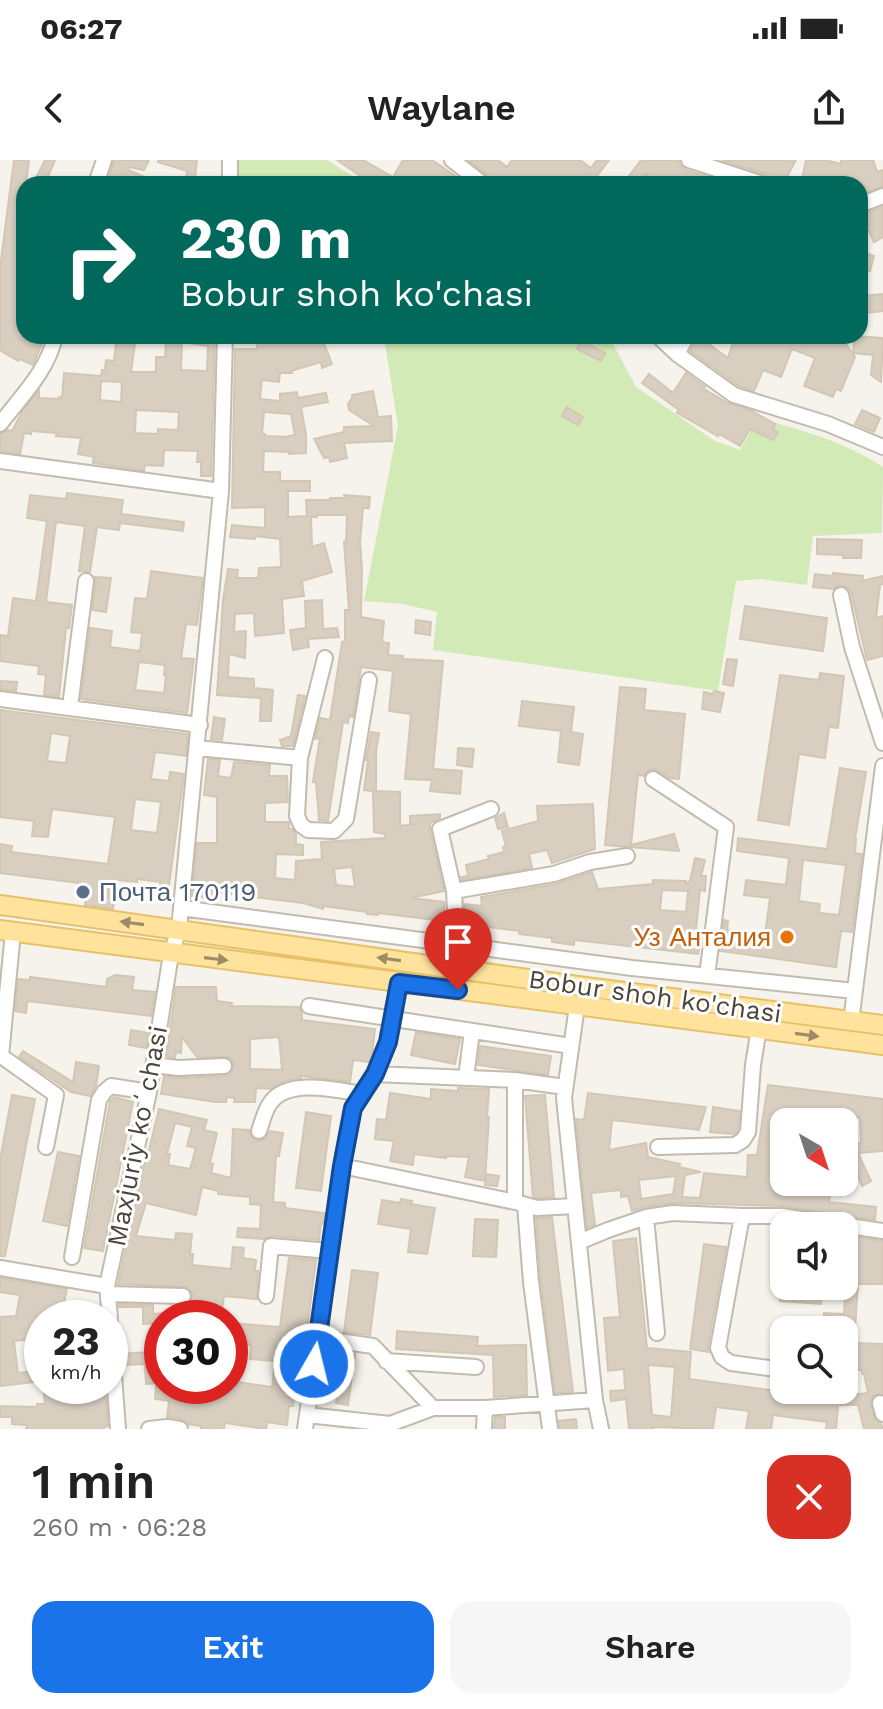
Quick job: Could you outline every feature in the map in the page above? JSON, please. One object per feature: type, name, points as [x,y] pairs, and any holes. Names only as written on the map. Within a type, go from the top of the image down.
[{"type":"main road","name":"Bobur shoh ko'chasi","points":[[0,905],[883,1025]]},
{"type":"main road","name":"Bobur shoh ko'chasi","points":[[7,931],[883,1045]]},
{"type":"street","points":[[452,160],[473,176]]},
{"type":"street","points":[[689,160],[736,176]]},
{"type":"street","points":[[0,424],[38,373],[54,344]]},
{"type":"street","name":"Maxjuriy koʻchasi","points":[[108,1300],[107,1290],[154,1065],[171,954],[179,929],[221,491],[225,344]]},
{"type":"street","points":[[666,344],[734,395],[828,424],[883,447]]},
{"type":"street","points":[[677,354],[683,344]]},
{"type":"street","points":[[0,461],[221,491]]},
{"type":"street","points":[[70,707],[86,581]]},
{"type":"street","points":[[841,595],[852,647],[883,743]]},
{"type":"street","points":[[325,658],[300,758],[297,816],[301,825],[308,830],[334,831],[346,819],[369,680]]},
{"type":"street","points":[[0,699],[200,725]]},
{"type":"street","points":[[197,748],[300,758]]},
{"type":"street","points":[[851,1022],[877,858],[883,766]]},
{"type":"street","points":[[653,779],[726,827],[707,976]]},
{"type":"street","points":[[447,967],[455,912],[454,891],[440,829],[491,809]]},
{"type":"street","points":[[454,891],[554,874],[590,862],[627,856]]},
{"type":"street","points":[[181,908],[632,968],[855,991]]},
{"type":"street","points":[[342,952],[346,930]]},
{"type":"street","points":[[7,931],[1,1056],[56,1095],[46,1147]]},
{"type":"street","points":[[524,978],[529,954]]},
{"type":"street","points":[[629,992],[632,968]]},
{"type":"street","points":[[399,983],[388,1042],[375,1074],[353,1108],[306,1422],[390,1424],[433,1408],[548,1405],[595,1400]]},
{"type":"street","points":[[309,1006],[571,1046]]},
{"type":"street","points":[[577,1006],[564,1098],[595,1400],[601,1429]]},
{"type":"street","points":[[658,1147],[735,1145],[743,1140],[748,1132],[759,1028]]},
{"type":"street","points":[[466,1078],[472,1031]]},
{"type":"street","points":[[154,1065],[178,1068],[224,1066]]},
{"type":"street","points":[[375,1074],[515,1080],[565,1087]]},
{"type":"street","points":[[515,1080],[520,1204],[550,1429]]},
{"type":"street","points":[[72,1257],[99,1100],[111,1086],[149,1092]]},
{"type":"street","points":[[259,1131],[271,1101],[287,1091],[312,1087],[363,1094]]},
{"type":"street","points":[[342,1166],[537,1208],[575,1206]]},
{"type":"street","points":[[579,1242],[646,1217],[673,1213],[782,1216],[883,1231]]},
{"type":"street","points":[[742,1216],[718,1348],[722,1357],[731,1363],[770,1368]]},
{"type":"street","points":[[646,1217],[657,1333]]},
{"type":"street","points":[[266,1296],[271,1246],[330,1251]]},
{"type":"street","points":[[0,1268],[107,1290],[183,1296]]},
{"type":"street","points":[[318,1338],[373,1346],[433,1408]]},
{"type":"street","points":[[386,1361],[476,1367]]},
{"type":"street","name":"Maxjuriy koʻchasi","points":[[116,1404],[118,1429]]},
{"type":"street","points":[[484,1429],[485,1408]]},
{"type":"street","points":[[149,1429],[180,1429]]},
{"type":"green space","points":[[236,160],[327,160],[352,176],[235,176]]},
{"type":"green space","points":[[385,344],[613,344],[636,387],[715,441],[740,450],[758,418],[838,444],[883,467],[882,533],[813,536],[807,585],[761,579],[736,581],[718,691],[433,650],[437,612],[403,604],[364,601],[398,426]]},
{"type":"building","points":[[14,160],[29,160],[27,176],[16,176],[16,344],[42,344],[33,365],[20,359],[18,361],[0,350],[0,268]]},
{"type":"building","points":[[45,160],[55,160],[48,176],[37,176]]},
{"type":"building","points":[[114,160],[149,160],[144,170],[129,167],[128,170],[142,176],[109,176]]},
{"type":"building","points":[[197,160],[195,176],[186,176],[187,171],[158,162]]},
{"type":"building","points":[[337,160],[363,160],[391,176],[358,176]]},
{"type":"building","points":[[403,160],[432,160],[455,176],[394,176]]},
{"type":"building","points":[[468,160],[498,160],[507,167],[512,160],[580,160],[591,168],[597,160],[609,160],[597,176],[489,176]]},
{"type":"building","points":[[641,160],[679,160],[686,170],[705,176],[645,174],[629,176]]},
{"type":"building","points":[[721,160],[796,160],[787,176],[766,174]]},
{"type":"building","points":[[806,160],[841,164],[841,160],[873,160],[877,172],[883,170],[883,186],[868,191],[868,176],[803,176]]},
{"type":"building","points":[[883,207],[883,237],[874,242],[868,229],[868,213]]},
{"type":"building","points":[[868,254],[874,256],[868,271]]},
{"type":"building","points":[[883,294],[883,311],[868,313],[868,296]]},
{"type":"building","points":[[868,337],[883,338],[881,382],[871,375],[873,355],[853,353],[854,344],[868,344]]},
{"type":"building","points":[[116,344],[135,344],[131,372],[156,372],[156,357],[165,357],[166,344],[182,344],[181,370],[207,371],[208,346],[195,344],[215,344],[211,476],[201,476],[198,451],[164,450],[163,466],[145,465],[144,471],[93,463],[94,457],[78,454],[81,438],[56,436],[57,433],[24,433],[20,454],[0,451],[0,434],[12,431],[39,390],[39,398],[62,398],[64,373],[101,376],[106,360],[114,361]],"holes":[[[101,381],[122,382],[121,402],[100,400]],[[136,410],[179,412],[178,430],[158,429],[158,434],[135,433]]]},
{"type":"building","points":[[257,344],[324,344],[332,364],[322,368],[321,362],[292,373],[280,373],[279,382],[262,380],[260,399],[280,401],[280,394],[297,392],[298,398],[326,393],[328,402],[301,407],[306,453],[264,451],[263,472],[280,472],[280,481],[310,481],[310,491],[288,491],[288,517],[307,516],[306,500],[345,498],[344,495],[370,497],[369,508],[363,508],[360,542],[361,617],[384,621],[382,642],[389,643],[388,655],[443,661],[433,769],[462,771],[460,794],[430,791],[432,780],[405,779],[411,714],[389,711],[393,671],[361,667],[353,717],[349,716],[348,723],[343,722],[328,821],[319,820],[316,782],[313,782],[320,738],[315,739],[320,718],[330,720],[342,642],[345,641],[345,610],[349,610],[344,542],[347,515],[311,517],[312,547],[324,543],[332,572],[302,581],[304,596],[282,599],[284,633],[255,636],[254,613],[235,614],[234,632],[246,631],[245,658],[229,654],[228,677],[254,679],[254,688],[273,690],[271,721],[260,721],[261,698],[217,695],[228,569],[238,570],[237,578],[258,578],[259,568],[281,567],[280,539],[230,537],[232,525],[265,528],[265,507],[232,508],[235,349],[257,349]],"holes":[[[264,412],[291,414],[295,435],[262,434]]]},
{"type":"building","points":[[580,344],[587,344],[605,353],[601,361],[577,349]]},
{"type":"building","points":[[694,344],[709,344],[728,358],[732,344],[846,344],[855,357],[841,391],[836,389],[833,397],[804,386],[815,358],[792,349],[781,377],[763,370],[754,391],[739,386],[690,351]]},
{"type":"building","points":[[686,373],[704,389],[728,403],[750,410],[775,424],[773,430],[778,432],[773,440],[750,429],[740,446],[677,413],[679,410],[642,383],[649,374],[673,393]]},
{"type":"building","points":[[373,391],[378,417],[391,416],[392,441],[344,443],[347,458],[330,462],[329,457],[324,458],[314,439],[344,432],[344,427],[374,426],[349,410],[348,404],[352,395]]},
{"type":"building","points":[[567,407],[583,417],[578,425],[562,416]]},
{"type":"building","points":[[862,410],[880,418],[874,432],[855,424]]},
{"type":"building","points":[[67,493],[123,500],[121,514],[184,522],[183,531],[120,523],[119,530],[97,527],[90,572],[79,571],[85,526],[56,522],[46,602],[72,605],[69,628],[66,628],[59,697],[44,695],[46,675],[38,674],[39,666],[0,661],[0,635],[8,636],[13,598],[36,601],[47,521],[27,518],[30,495],[66,499]]},
{"type":"building","points":[[817,539],[862,540],[861,558],[817,554]]},
{"type":"building","points":[[151,571],[203,578],[197,625],[186,624],[181,658],[194,659],[187,713],[81,699],[90,628],[112,631],[110,647],[140,651],[142,633],[131,632],[135,598],[147,599]],"holes":[[[139,662],[165,665],[164,693],[135,690]]]},
{"type":"building","points":[[833,573],[863,576],[862,581],[883,576],[876,618],[883,616],[883,656],[867,660],[848,588],[840,585],[833,589],[813,587],[815,574],[833,576]]},
{"type":"building","points":[[95,577],[111,578],[106,612],[92,610]]},
{"type":"building","points":[[322,600],[323,629],[337,628],[339,637],[308,639],[309,647],[293,650],[290,630],[306,628],[305,601]]},
{"type":"building","points":[[745,606],[827,618],[823,651],[740,639]]},
{"type":"building","points":[[416,620],[431,622],[430,635],[415,633]]},
{"type":"building","points":[[727,659],[737,660],[733,686],[723,684]]},
{"type":"building","points":[[820,673],[844,676],[838,728],[829,727],[825,758],[799,754],[789,825],[758,820],[780,675],[819,680]]},
{"type":"building","points":[[0,681],[17,682],[16,691],[0,689]]},
{"type":"building","points":[[620,687],[646,689],[644,710],[685,714],[679,779],[670,778],[654,769],[648,770],[644,776],[638,775],[631,845],[674,834],[679,851],[605,845]]},
{"type":"building","points":[[714,691],[724,693],[720,712],[702,709],[704,692],[713,694]]},
{"type":"building","points":[[298,695],[305,696],[293,746],[282,746],[280,740],[291,736]]},
{"type":"building","points":[[522,701],[574,707],[571,732],[583,734],[579,765],[558,762],[561,731],[519,726]]},
{"type":"building","points":[[0,710],[188,734],[186,756],[155,752],[151,779],[169,781],[170,772],[184,774],[169,886],[137,879],[137,882],[117,880],[113,909],[85,905],[87,884],[0,873],[0,844],[12,846],[11,852],[108,864],[115,817],[52,809],[48,837],[32,836],[34,821],[0,817]],"holes":[[[51,733],[70,736],[66,763],[47,761]],[[135,799],[161,802],[157,833],[131,830]]]},
{"type":"building","points":[[214,717],[225,719],[222,740],[211,739]]},
{"type":"building","points":[[371,732],[379,733],[376,791],[400,792],[400,826],[415,824],[410,824],[410,816],[440,814],[440,818],[430,823],[430,830],[444,891],[411,898],[444,902],[444,921],[367,914],[323,906],[323,909],[303,903],[215,892],[215,899],[192,896],[197,843],[217,843],[217,797],[204,795],[208,759],[220,760],[218,776],[231,778],[234,762],[270,765],[269,776],[287,776],[288,802],[265,803],[265,822],[289,822],[289,829],[296,834],[296,844],[303,845],[303,855],[276,854],[275,878],[295,880],[296,861],[322,859],[321,842],[385,838],[385,834],[374,832],[373,791],[364,790]],"holes":[[[352,867],[355,887],[336,885],[334,869]]]},
{"type":"building","points":[[458,748],[474,749],[472,767],[457,765]]},
{"type":"building","points":[[840,768],[866,772],[855,839],[855,853],[862,854],[852,932],[841,931],[836,967],[720,951],[724,920],[728,921],[727,930],[765,935],[770,898],[744,895],[746,880],[786,885],[789,858],[737,851],[738,838],[827,849]],"holes":[[[803,860],[846,865],[839,915],[819,913],[820,904],[799,901]]]},
{"type":"building","points":[[593,804],[595,849],[552,863],[547,850],[529,854],[532,868],[462,880],[461,877],[468,876],[466,865],[504,852],[503,847],[506,846],[502,831],[538,821],[537,806]]},
{"type":"building","points":[[504,813],[508,827],[498,829],[495,818]]},
{"type":"building","points":[[695,858],[705,860],[701,876],[706,876],[705,891],[700,890],[696,930],[703,931],[698,954],[574,940],[574,945],[552,942],[552,938],[519,934],[520,931],[463,924],[465,904],[482,906],[481,897],[556,884],[592,872],[598,889],[653,884],[653,880],[686,881],[687,884]],"holes":[[[662,890],[688,891],[686,912],[660,910]]]},
{"type":"building","points":[[115,975],[134,977],[132,990],[155,992],[151,1016],[27,1001],[26,1013],[15,1011],[18,979],[30,980],[30,977],[106,987],[107,979]]},
{"type":"building","points":[[176,987],[216,987],[217,1001],[232,1003],[231,1006],[299,1007],[302,1020],[375,1029],[369,1062],[353,1060],[350,1082],[301,1076],[271,1089],[256,1088],[255,1102],[234,1102],[235,1098],[227,1097],[226,1102],[215,1102],[161,1094],[164,1076],[224,1076],[230,1074],[234,1066],[228,1057],[197,1057],[182,1037],[181,1053],[176,1052],[175,1058],[166,1056]],"holes":[[[279,1037],[282,1070],[250,1069],[250,1039]]]},
{"type":"building","points":[[131,1030],[148,1033],[146,1048],[129,1045]]},
{"type":"building","points":[[416,1032],[460,1039],[455,1064],[411,1055]]},
{"type":"building","points":[[480,1046],[551,1056],[548,1075],[478,1065]]},
{"type":"building","points":[[23,1051],[73,1082],[76,1062],[99,1066],[96,1086],[90,1096],[71,1092],[19,1057]]},
{"type":"building","points":[[768,1085],[883,1099],[883,1151],[858,1153],[858,1143],[861,1143],[858,1108],[770,1108],[770,1196],[830,1196],[829,1202],[876,1207],[875,1220],[858,1217],[858,1212],[822,1212],[782,1206],[673,1203],[632,1211],[628,1196],[621,1197],[621,1190],[591,1193],[595,1225],[587,1228],[576,1119],[584,1120],[588,1093],[706,1107],[699,1130],[612,1120],[609,1150],[646,1143],[648,1157],[701,1172],[685,1175],[682,1197],[700,1198],[704,1173],[747,1177],[748,1155],[757,1155]],"holes":[[[676,1176],[673,1194],[641,1199],[639,1180]]]},
{"type":"building","points":[[458,1088],[489,1089],[485,1181],[465,1177],[469,1157],[414,1154],[413,1165],[390,1161],[394,1141],[375,1139],[377,1119],[386,1120],[390,1093],[431,1099],[431,1089],[458,1091]]},
{"type":"building","points":[[12,1095],[35,1099],[5,1256],[0,1256],[0,1160]]},
{"type":"building","points":[[545,1095],[554,1197],[538,1198],[533,1197],[525,1096]]},
{"type":"building","points":[[114,1097],[133,1102],[103,1251],[84,1248],[110,1101]]},
{"type":"building","points":[[713,1107],[740,1111],[736,1133],[710,1132]]},
{"type":"building","points":[[159,1109],[207,1120],[204,1130],[217,1133],[210,1163],[213,1164],[211,1173],[231,1178],[233,1129],[249,1130],[256,1141],[265,1139],[270,1131],[283,1133],[279,1156],[276,1156],[273,1202],[285,1203],[285,1208],[325,1213],[319,1240],[237,1237],[238,1228],[260,1229],[261,1205],[250,1204],[250,1197],[218,1194],[218,1191],[202,1187],[196,1215],[146,1203],[136,1236],[175,1240],[176,1233],[192,1234],[192,1265],[231,1269],[233,1247],[244,1248],[243,1258],[256,1260],[257,1299],[224,1296],[223,1300],[191,1300],[193,1295],[188,1287],[118,1284]],"holes":[[[175,1123],[192,1127],[187,1146],[196,1148],[190,1169],[168,1165],[170,1154],[167,1154]]]},
{"type":"building","points":[[306,1112],[331,1116],[321,1191],[296,1188]]},
{"type":"building","points":[[58,1152],[79,1156],[67,1226],[43,1221]]},
{"type":"building","points":[[858,1153],[871,1181],[862,1186],[858,1177]]},
{"type":"building","points":[[486,1174],[499,1176],[497,1186],[485,1185]]},
{"type":"building","points":[[401,1199],[435,1208],[427,1254],[408,1252],[411,1229],[378,1224],[382,1200],[400,1203]]},
{"type":"building","points":[[552,1217],[573,1392],[555,1393],[541,1281],[536,1218]]},
{"type":"building","points":[[475,1219],[498,1220],[496,1257],[473,1256]]},
{"type":"building","points":[[858,1237],[883,1241],[883,1284],[858,1284]]},
{"type":"building","points":[[636,1238],[647,1348],[691,1352],[689,1379],[770,1390],[770,1404],[858,1404],[858,1394],[868,1393],[862,1370],[858,1370],[858,1343],[883,1344],[883,1394],[874,1395],[870,1401],[874,1417],[883,1429],[864,1429],[858,1405],[838,1405],[836,1429],[826,1429],[827,1422],[773,1415],[771,1429],[746,1429],[749,1411],[716,1407],[713,1429],[629,1429],[626,1399],[611,1401],[610,1391],[625,1390],[624,1369],[608,1371],[604,1318],[620,1317],[613,1241]],"holes":[[[648,1365],[675,1367],[671,1417],[652,1415]]]},
{"type":"building","points":[[704,1244],[726,1247],[709,1352],[690,1349]]},
{"type":"building","points":[[289,1258],[316,1260],[307,1329],[299,1332],[295,1362],[299,1363],[287,1425],[267,1422],[266,1429],[225,1423],[224,1429],[201,1429],[201,1426],[188,1424],[182,1419],[167,1417],[169,1404],[248,1404],[248,1384],[272,1387],[275,1361],[250,1359],[248,1324],[280,1327]]},
{"type":"building","points":[[352,1270],[378,1273],[370,1335],[344,1332]]},
{"type":"building","points":[[0,1278],[67,1289],[65,1300],[24,1300],[24,1340],[14,1341],[18,1373],[24,1372],[24,1383],[0,1386],[0,1317],[16,1316],[20,1295],[0,1292]]},
{"type":"building","points":[[821,1300],[821,1304],[780,1301]]},
{"type":"building","points":[[845,1300],[857,1300],[856,1316],[824,1316],[824,1313],[844,1314]]},
{"type":"building","points":[[128,1304],[144,1305],[143,1324],[143,1307],[128,1307]]},
{"type":"building","points":[[397,1331],[478,1337],[477,1346],[526,1345],[527,1395],[494,1397],[493,1355],[396,1349]]},
{"type":"building","points":[[334,1350],[355,1354],[348,1405],[336,1403],[343,1356],[334,1355]]},
{"type":"building","points":[[144,1352],[144,1364],[128,1365],[128,1354]]},
{"type":"building","points":[[37,1404],[106,1404],[108,1426],[104,1429],[26,1429],[27,1425],[12,1424],[12,1417],[0,1417],[0,1406],[37,1407]]},
{"type":"building","points":[[495,1417],[505,1417],[505,1429],[494,1429]]},
{"type":"building","points":[[576,1419],[577,1429],[560,1429],[559,1421]]},
{"type":"place","name":"Почта 170119","points":[[83,892]]},
{"type":"place","name":"Уз Анталия","points":[[787,937]]},
{"type":"route","points":[[314,1364],[353,1108],[375,1074],[388,1042],[399,983],[458,990]]}]
